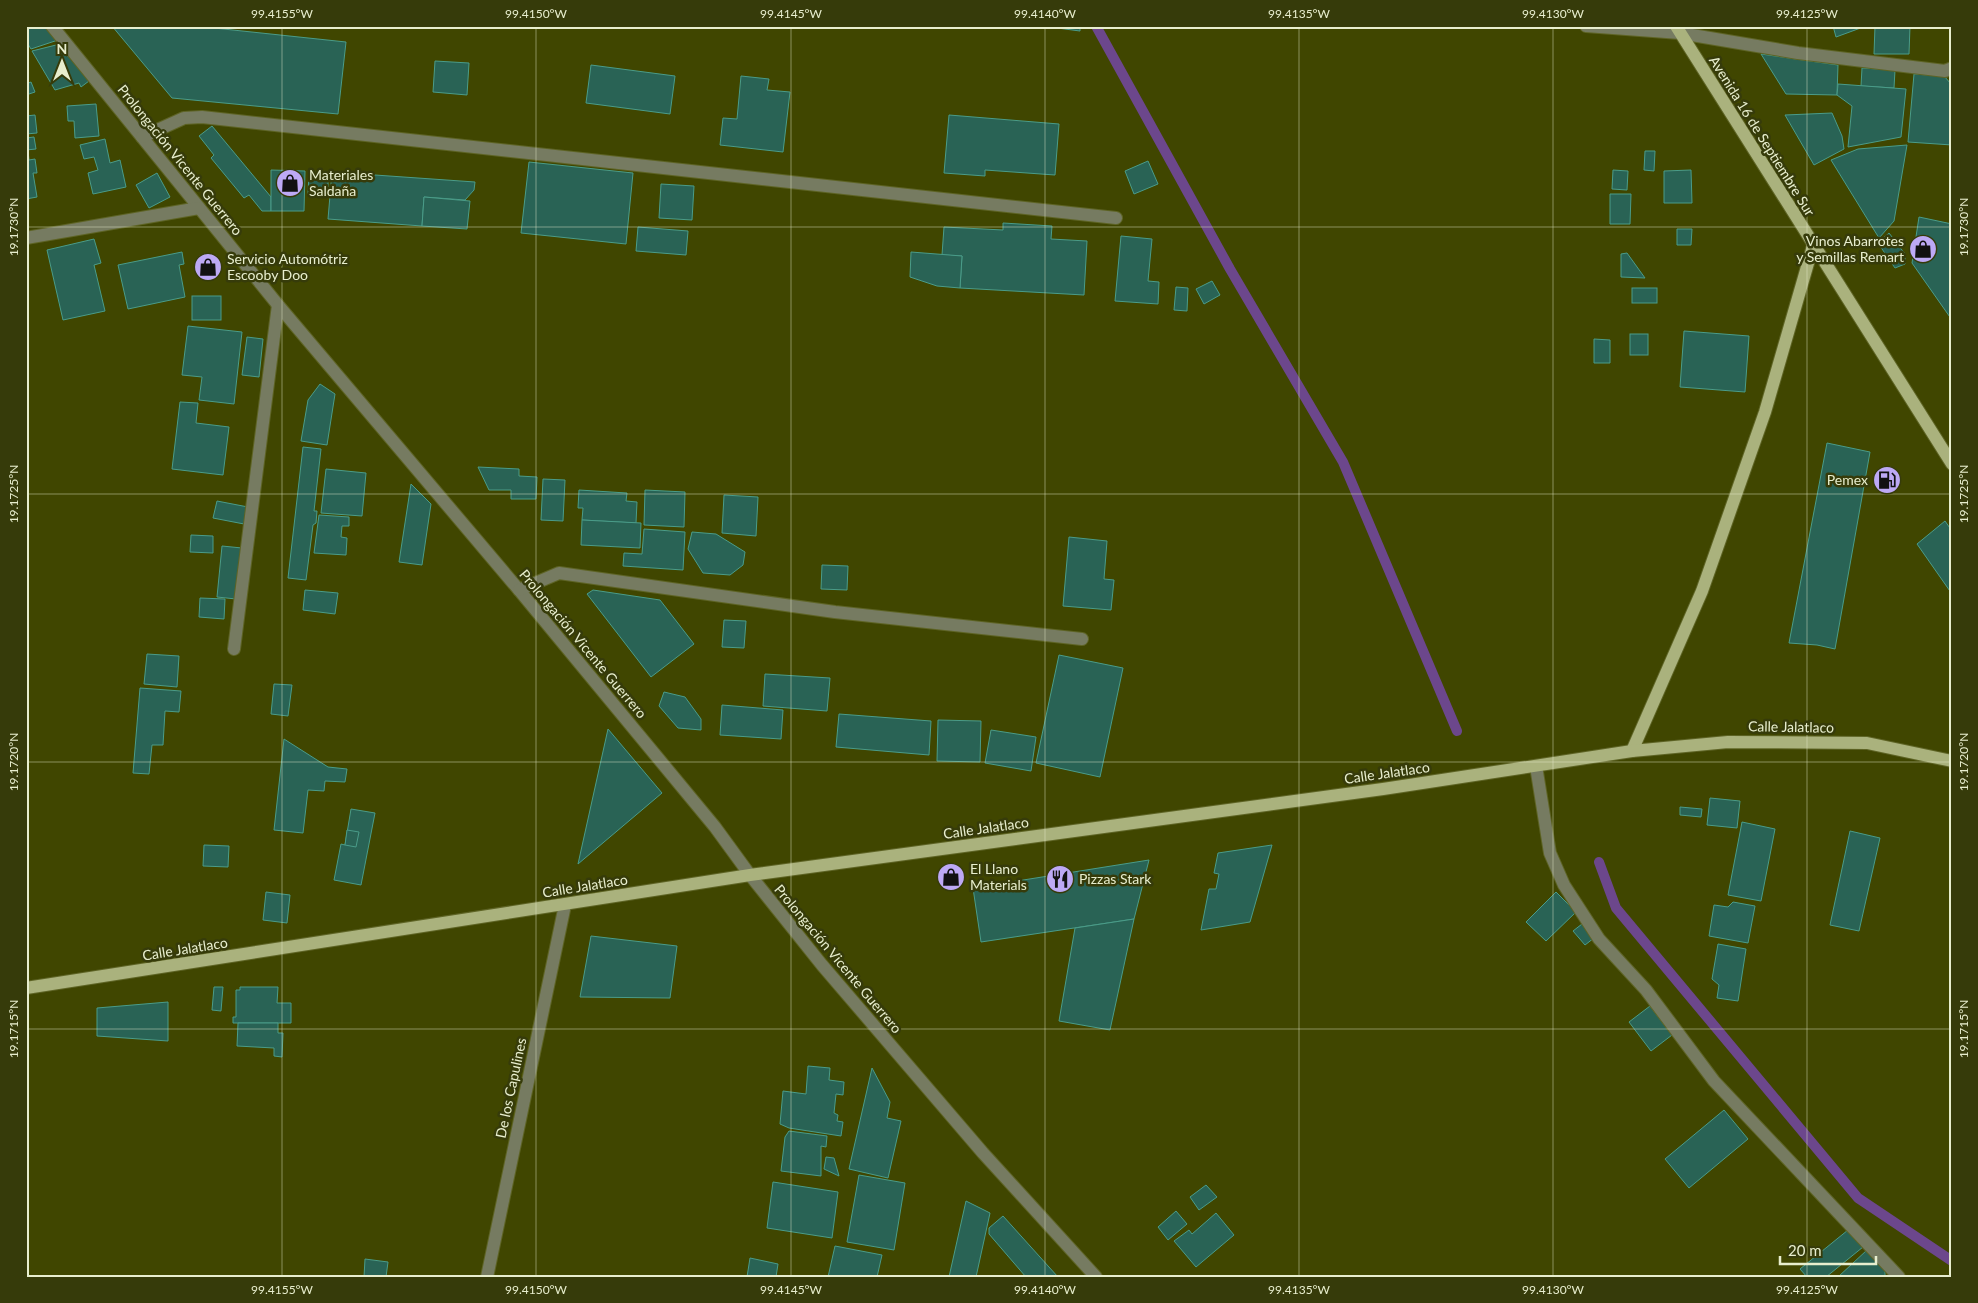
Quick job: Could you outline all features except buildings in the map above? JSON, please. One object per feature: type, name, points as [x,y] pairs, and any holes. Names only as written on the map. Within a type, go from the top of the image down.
[{"type":"main road","name":"Avenida 16 de Septiembre Sur","points":[[1678,29],[1952,464]]},
{"type":"main road","points":[[1632,751],[1708,572],[1765,412],[1813,246]]},
{"type":"main road","name":"Calle Jalatlaco","points":[[26,988],[750,875],[1383,789],[1632,751],[1728,742],[1867,743],[1952,761]]},
{"type":"street","name":"Prolongación Vicente Guerrero","points":[[52,26],[278,305],[519,590],[715,827],[750,875],[822,965],[976,1146],[1096,1277]]},
{"type":"street","points":[[1586,26],[1678,29],[1798,53],[1945,70],[1952,68]]},
{"type":"street","points":[[142,137],[184,118],[202,117],[1116,218]]},
{"type":"street","points":[[26,238],[199,208]]},
{"type":"street","points":[[234,650],[278,305]]},
{"type":"street","points":[[519,590],[559,573],[835,612],[1082,639]]},
{"type":"street","points":[[1536,766],[1550,853],[1564,886],[1600,939],[1646,990],[1714,1081],[1899,1277]]},
{"type":"street","name":"De los Capulines","points":[[487,1277],[565,905]]},
{"type":"waterway","points":[[1096,26],[1230,269],[1343,462],[1457,731]]},
{"type":"waterway","points":[[1599,862],[1616,908],[1858,1198],[1952,1261]]},
{"type":"place","name":"Materiales Saldaña","points":[[290,183]]},
{"type":"place","name":"Vinos Abarrotes y Semillas Remart","points":[[1923,249]]},
{"type":"place","name":"Servicio Automótriz Escooby Doo","points":[[208,267]]},
{"type":"place","name":"Pemex","points":[[1887,480]]},
{"type":"place","name":"El Llano Materials","points":[[951,877]]},
{"type":"place","name":"Pizzas Stark","points":[[1060,879]]}]
